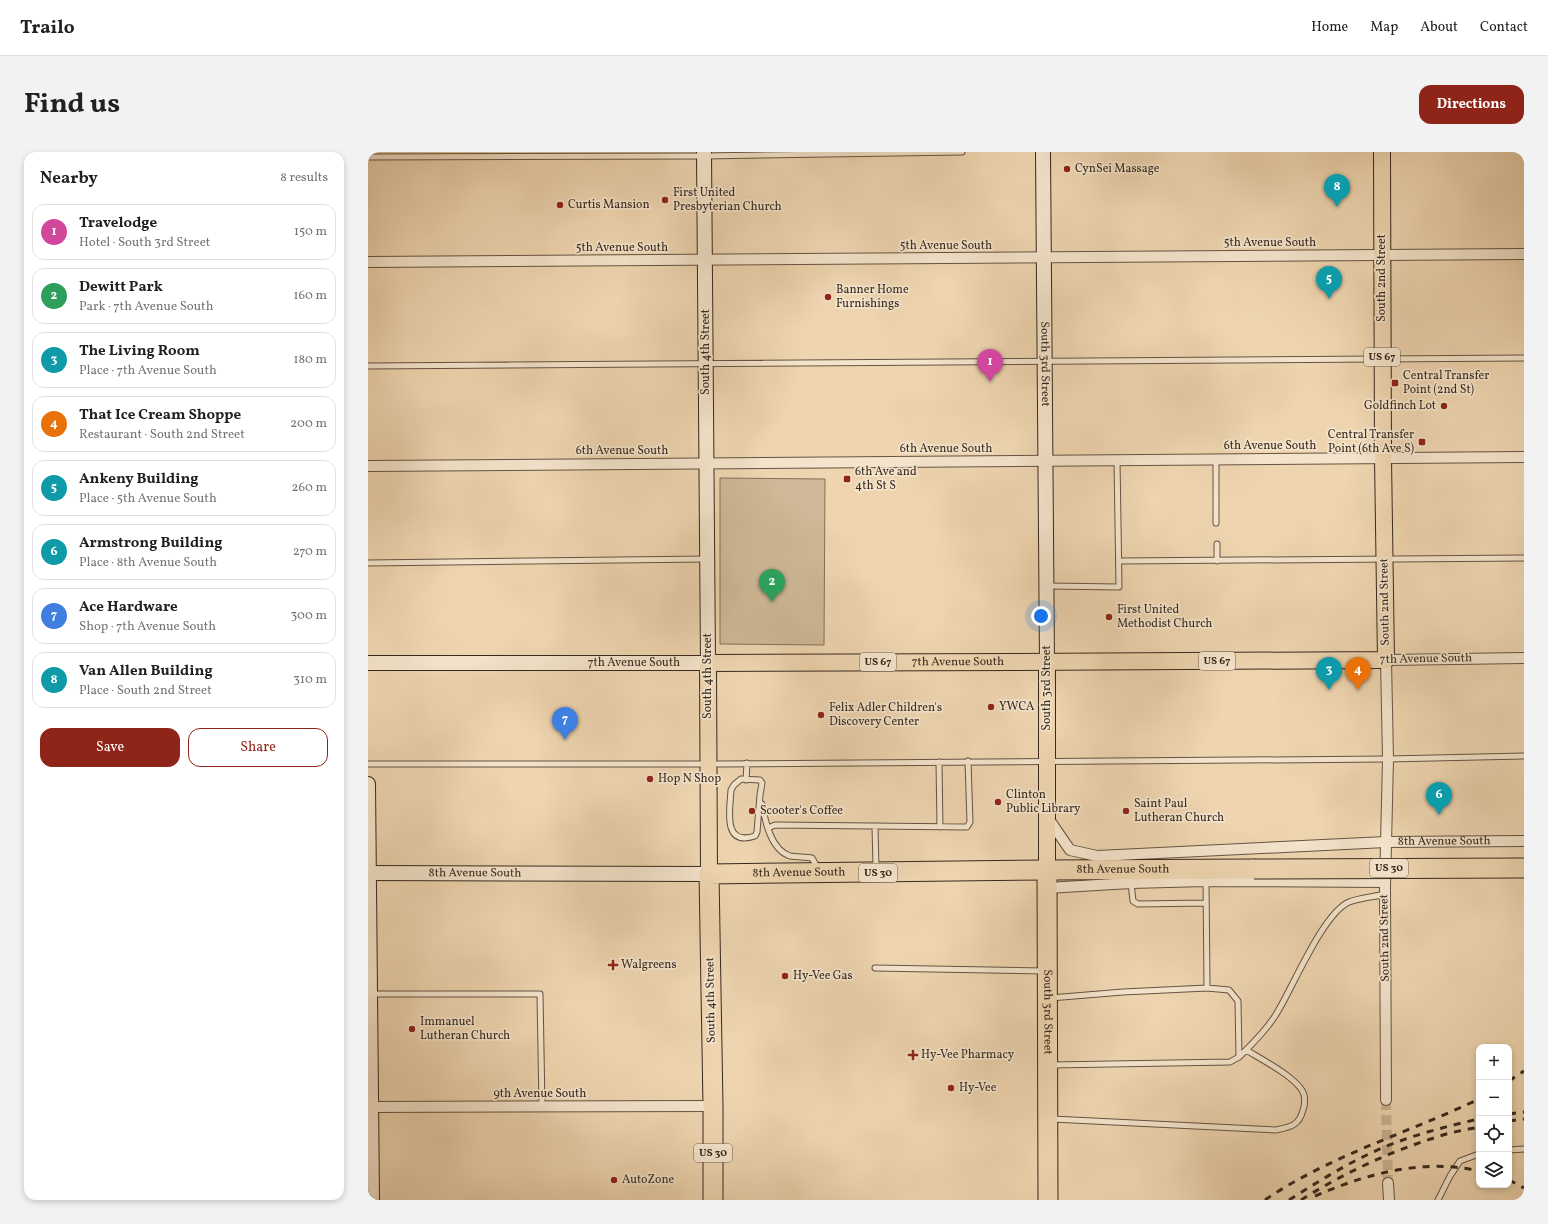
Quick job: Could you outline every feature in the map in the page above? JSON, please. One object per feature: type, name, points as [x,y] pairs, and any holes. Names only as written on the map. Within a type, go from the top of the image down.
[{"type":"highway","name":"8th Avenue South","points":[[709,874],[876,873],[1047,879],[1254,869],[1524,868]]},
{"type":"highway","name":"South 4th Street","points":[[709,874],[713,1200]]},
{"type":"highway","name":"South 3rd Street","points":[[1047,879],[1047,1066],[1049,1119],[1048,1200]]},
{"type":"main road","name":"South 2nd Street","points":[[1382,152],[1382,359],[1386,660]]},
{"type":"main road","name":"7th Avenue South","points":[[708,662],[1386,660]]},
{"type":"main road","name":"South 4th Street","points":[[708,662],[709,874]]},
{"type":"main road","name":"South 3rd Street","points":[[1047,879],[1048,662]]},
{"type":"street","name":"South 3rd Street","points":[[1043,152],[1048,662]]},
{"type":"street","name":"South 4th Street","points":[[704,154],[708,662]]},
{"type":"street","name":"5th Avenue South","points":[[368,262],[1524,254]]},
{"type":"street","name":"6th Avenue South","points":[[368,466],[1524,457]]},
{"type":"street","name":"7th Avenue South","points":[[1386,660],[1524,658]]},
{"type":"street","name":"South 2nd Street","points":[[1386,660],[1388,759],[1385,882],[1386,1100]]},
{"type":"street","name":"7th Avenue South","points":[[368,663],[708,662]]},
{"type":"street","points":[[368,784],[372,1200]]},
{"type":"street","name":"8th Avenue South","points":[[1047,816],[1070,850],[1097,856],[1386,842],[1524,841]]},
{"type":"street","name":"8th Avenue South","points":[[368,873],[709,874]]},
{"type":"street","name":"8th Avenue South","points":[[1047,879],[1131,883],[1385,882]]},
{"type":"street","name":"9th Avenue South","points":[[370,1107],[713,1106]]},
{"type":"street","points":[[1388,1182],[1389,1200]]},
{"type":"lane","points":[[368,156],[962,152]]},
{"type":"lane","points":[[368,366],[706,365],[1524,358]]},
{"type":"lane","points":[[1047,586],[1119,587],[1117,460]]},
{"type":"lane","points":[[1216,460],[1216,524]]},
{"type":"lane","points":[[1217,544],[1218,561]]},
{"type":"lane","points":[[1119,561],[1524,558]]},
{"type":"lane","points":[[368,563],[707,559]]},
{"type":"lane","points":[[368,764],[747,764],[968,761],[1388,759],[1524,756]]},
{"type":"lane","points":[[768,828],[775,825],[967,827],[970,822],[968,761]]},
{"type":"lane","points":[[939,762],[940,827]]},
{"type":"lane","points":[[746,780],[747,764]]},
{"type":"lane","points":[[741,780],[746,780],[760,780],[762,783],[758,832],[755,836],[751,837],[738,837],[733,834],[730,827],[731,790],[734,784],[741,780]]},
{"type":"lane","points":[[760,795],[765,824],[776,846],[790,856],[812,858],[816,865],[815,874]]},
{"type":"lane","points":[[875,826],[876,873]]},
{"type":"lane","points":[[1206,882],[1207,988]]},
{"type":"lane","points":[[1131,883],[1133,901],[1138,904],[1206,903]]},
{"type":"lane","points":[[1047,1066],[1230,1062],[1239,1057],[1259,1038],[1275,1016],[1319,935],[1334,913],[1349,902],[1385,894]]},
{"type":"lane","points":[[875,968],[1047,971]]},
{"type":"lane","points":[[1047,999],[1066,996],[1123,992],[1207,988],[1229,990],[1238,1001],[1239,1057]]},
{"type":"lane","points":[[370,994],[540,994],[542,1107]]},
{"type":"lane","points":[[1049,1119],[1276,1130],[1294,1126],[1302,1116],[1305,1104],[1304,1094],[1298,1084],[1274,1066],[1246,1050]]},
{"type":"lane","points":[[1512,1150],[1524,1149]]},
{"type":"lane","points":[[1438,1200],[1450,1176],[1460,1161],[1476,1155]]},
{"type":"shaded area","points":[[720,478],[825,479],[824,645],[720,644]]},
{"type":"tunnel","points":[[1386,1100],[1388,1183]]},
{"type":"railway","points":[[1510,1080],[1524,1071]]},
{"type":"railway","points":[[1265,1200],[1290,1184],[1343,1157],[1476,1100]]},
{"type":"railway","points":[[1512,1114],[1524,1112]]},
{"type":"railway","points":[[1512,1121],[1524,1119]]},
{"type":"railway","points":[[1289,1200],[1340,1169],[1384,1147],[1424,1133],[1476,1120]]},
{"type":"railway","points":[[1301,1200],[1350,1172],[1384,1156],[1442,1135],[1476,1128]]},
{"type":"railway","points":[[1315,1196],[1354,1181],[1395,1170],[1437,1166],[1458,1167],[1476,1170]]},
{"type":"railway","points":[[1512,1182],[1524,1188]]},
{"type":"place","name":"CynSei Massage","points":[[1067,169]]},
{"type":"place","name":"First United Presbyterian Church","points":[[665,200]]},
{"type":"place","name":"Curtis Mansion","points":[[560,205]]},
{"type":"place","name":"Van Allen Building","points":[[1337,207]]},
{"type":"place","name":"Banner Home Furnishings","points":[[828,297]]},
{"type":"place","name":"Ankeny Building","points":[[1329,299]]},
{"type":"place","name":"Travelodge","points":[[990,382]]},
{"type":"place","name":"Central Transfer Point (2nd St)","points":[[1395,383]]},
{"type":"place","name":"Goldfinch Lot","points":[[1444,406]]},
{"type":"place","name":"Central Transfer Point (6th Ave S)","points":[[1422,442]]},
{"type":"place","name":"6th Ave and 4th St S","points":[[847,479]]},
{"type":"place","name":"Dewitt Park","points":[[772,602]]},
{"type":"place","name":"First United Methodist Church","points":[[1109,617]]},
{"type":"place","name":"The Living Room","points":[[1329,690]]},
{"type":"place","name":"That Ice Cream Shoppe","points":[[1358,690]]},
{"type":"place","name":"YWCA","points":[[991,707]]},
{"type":"place","name":"Felix Adler Children's Discovery Center","points":[[821,715]]},
{"type":"place","name":"Ace Hardware","points":[[565,740]]},
{"type":"place","name":"Hop N Shop","points":[[650,779]]},
{"type":"place","name":"Clinton Public Library","points":[[998,802]]},
{"type":"place","name":"Scooter's Coffee","points":[[752,811]]},
{"type":"place","name":"Saint Paul Lutheran Church","points":[[1126,811]]},
{"type":"place","name":"Armstrong Building","points":[[1439,815]]},
{"type":"place","name":"Walgreens","points":[[613,965]]},
{"type":"place","name":"Hy-Vee Gas","points":[[785,976]]},
{"type":"place","name":"Immanuel Lutheran Church","points":[[412,1029]]},
{"type":"place","name":"Hy-Vee Pharmacy","points":[[913,1055]]},
{"type":"place","name":"Hy-Vee","points":[[951,1088]]},
{"type":"place","name":"AutoZone","points":[[614,1180]]}]
